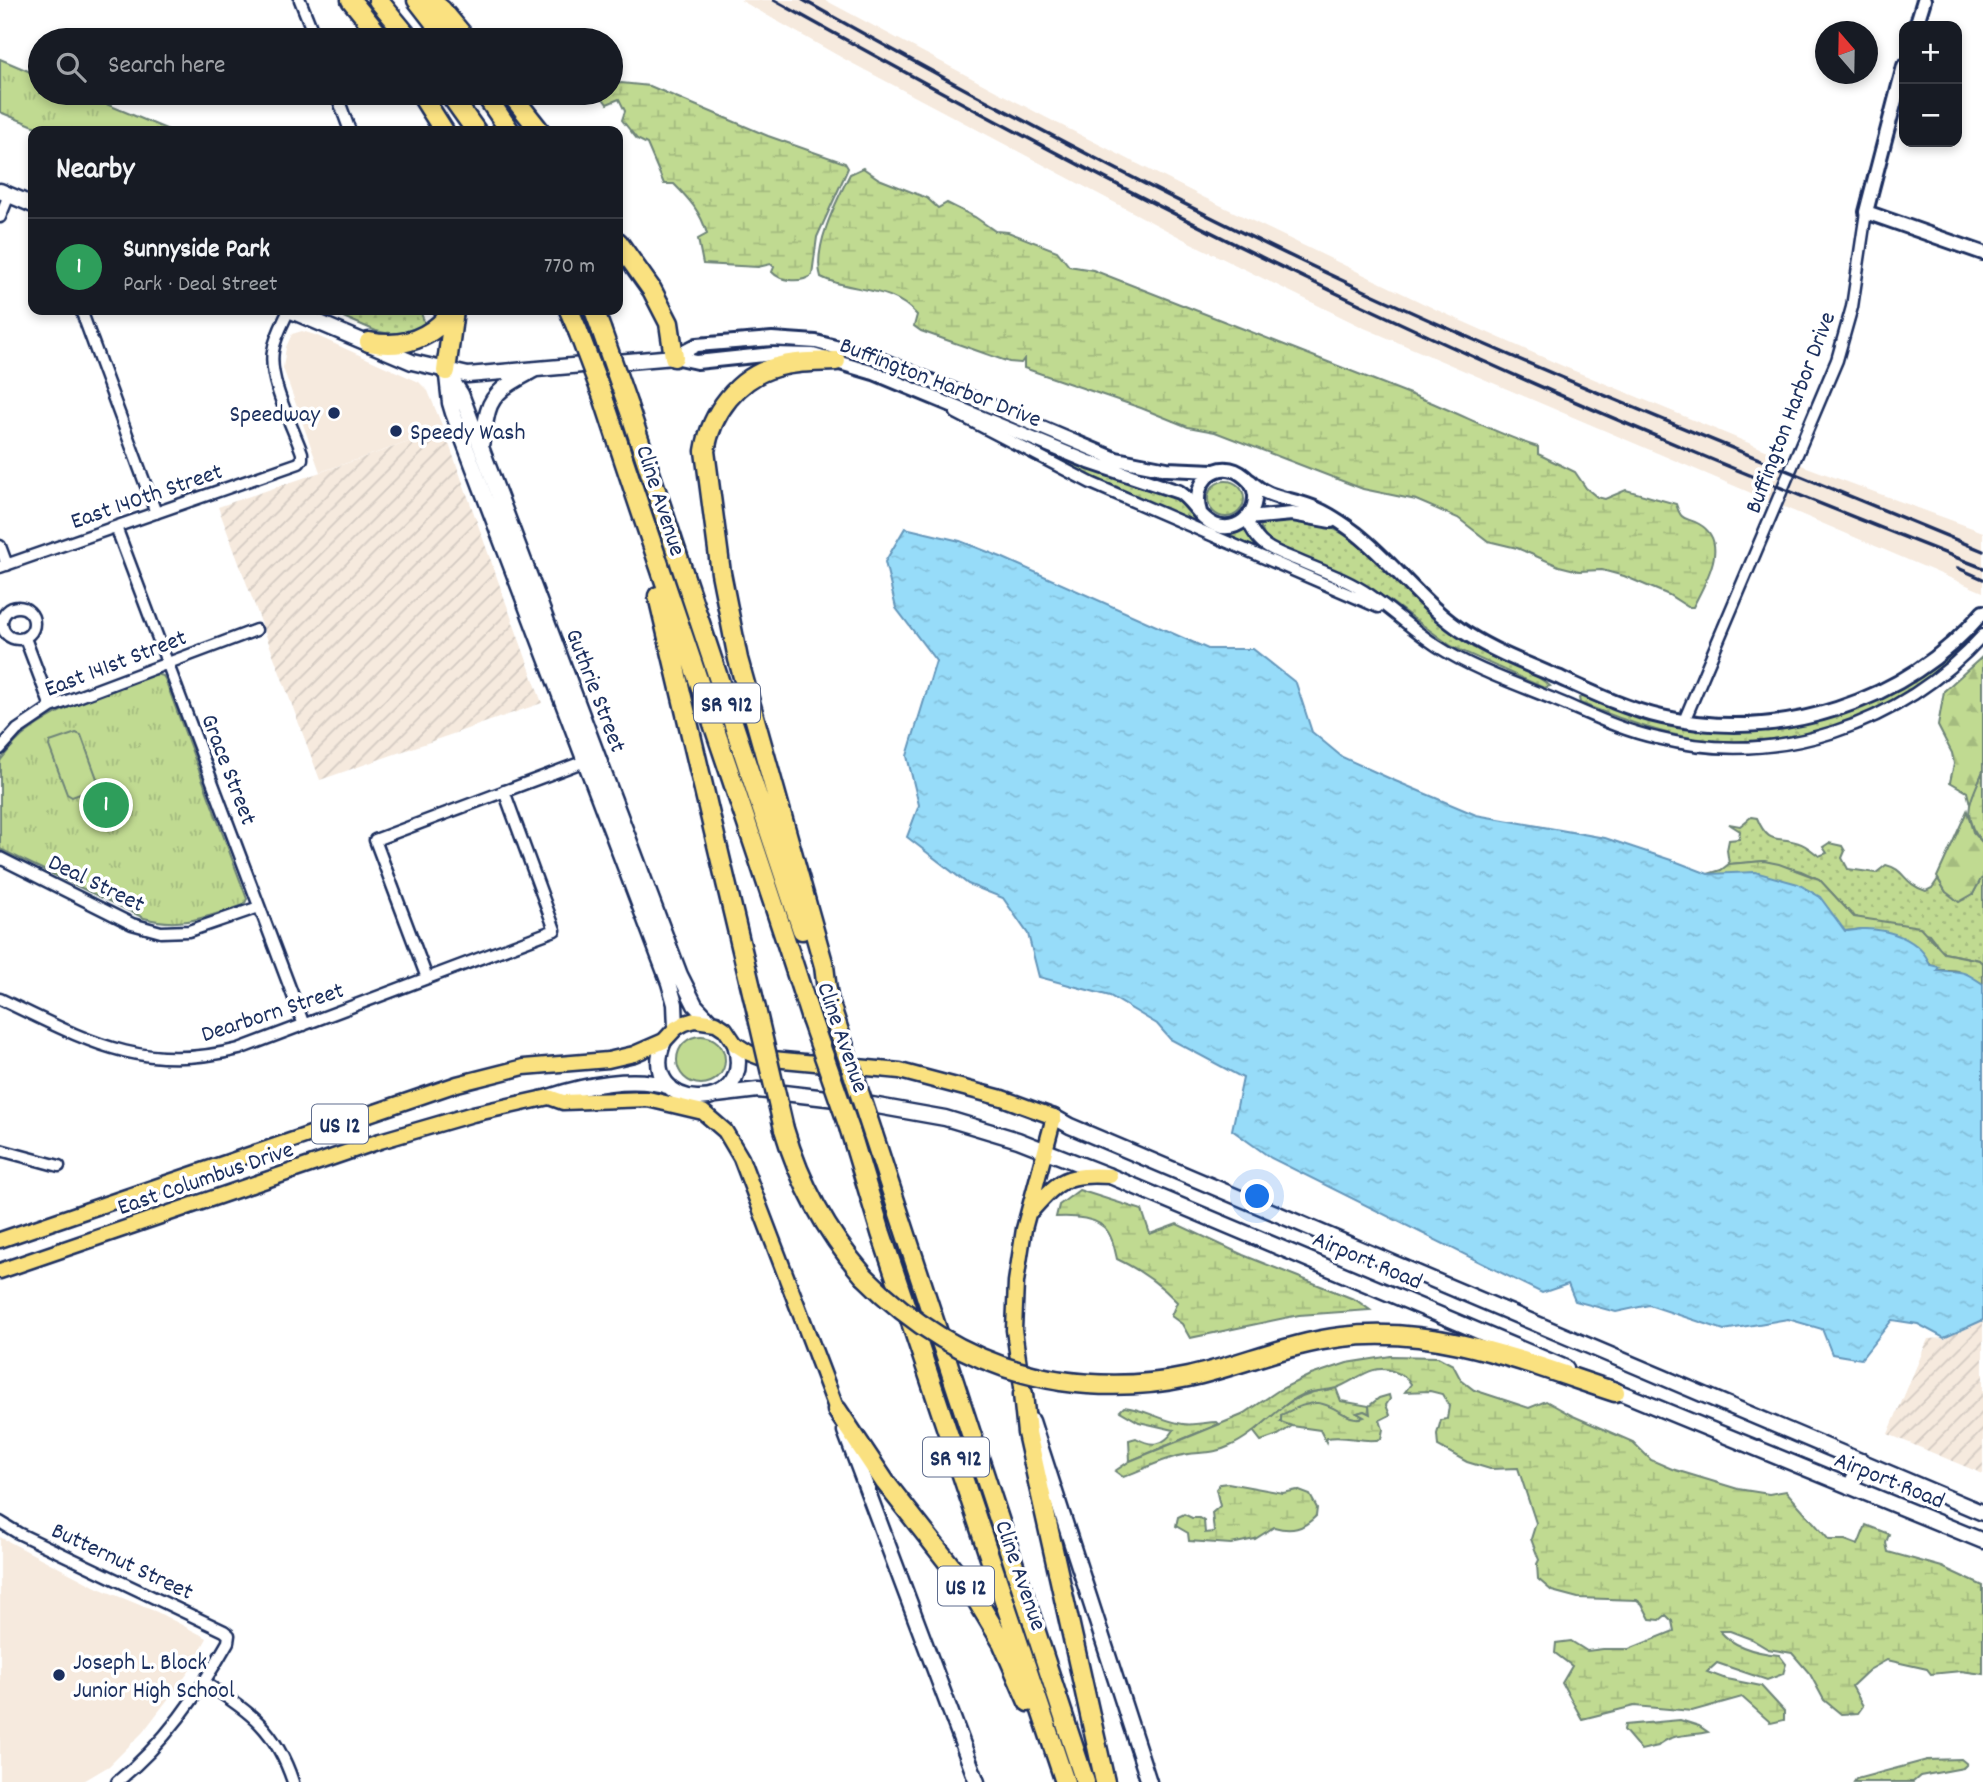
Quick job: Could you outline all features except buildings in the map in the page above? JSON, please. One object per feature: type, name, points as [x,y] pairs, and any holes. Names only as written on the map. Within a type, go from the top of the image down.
[{"type":"highway","points":[[351,0],[373,28]]},
{"type":"highway","points":[[378,0],[401,28]]},
{"type":"highway","points":[[417,0],[439,28]]},
{"type":"highway","points":[[430,0],[457,28]]},
{"type":"highway","points":[[428,105],[441,126]]},
{"type":"highway","points":[[458,105],[472,126]]},
{"type":"highway","points":[[492,105],[507,126]]},
{"type":"highway","points":[[519,105],[536,126]]},
{"type":"highway","points":[[623,249],[652,290],[669,323],[674,357]]},
{"type":"highway","points":[[369,342],[387,344],[420,339],[436,329],[449,315]]},
{"type":"highway","points":[[446,371],[452,315]]},
{"type":"highway","name":"Cline Avenue","points":[[571,315],[603,397],[632,491],[757,851],[1065,1782]]},
{"type":"highway","name":"Cline Avenue","points":[[596,315],[800,925],[828,998],[1085,1782]]},
{"type":"highway","points":[[828,998],[824,967],[738,659],[721,573],[705,451],[707,438],[721,408],[736,390],[752,379],[776,367],[836,361]]},
{"type":"highway","points":[[632,491],[784,1129],[798,1170],[817,1211],[836,1241],[864,1276],[904,1313],[955,1346],[1001,1367],[1061,1381],[1107,1385],[1165,1381],[1216,1370],[1306,1343],[1385,1334],[1462,1343],[1615,1392]]},
{"type":"highway","points":[[1023,1394],[1027,1433],[1105,1782]]},
{"type":"highway","name":"US 12","points":[[837,1410],[885,1482],[975,1597],[1002,1642],[1059,1782]]},
{"type":"main road","points":[[5,193],[28,203]]},
{"type":"main road","points":[[302,315],[412,362],[468,375],[674,357]]},
{"type":"main road","points":[[481,446],[487,413],[495,396],[508,385],[539,368]]},
{"type":"main road","name":"Guthrie Street","points":[[446,371],[461,394],[481,446],[509,540],[585,761],[669,983],[675,1004],[676,1028]]},
{"type":"main road","name":"Guthrie Street","points":[[446,371],[450,403],[509,540],[671,954],[690,996],[711,1022]]},
{"type":"main road","points":[[664,1041],[659,1057],[660,1066],[662,1074],[675,1091],[696,1099],[716,1095],[730,1085],[735,1076],[739,1056],[735,1044],[724,1029],[711,1022],[695,1020],[676,1028]]},
{"type":"main road","name":"US 12","points":[[664,1041],[676,1028]]},
{"type":"main road","name":"East Columbus Drive","points":[[0,1240],[457,1084],[546,1063],[618,1058],[664,1041]]},
{"type":"main road","name":"Airport Road","points":[[735,1044],[762,1058],[900,1071],[927,1077],[1002,1098],[1054,1117],[1983,1513]]},
{"type":"main road","name":"East Columbus Drive","points":[[0,1271],[380,1141],[473,1114],[564,1092],[636,1080],[675,1091]]},
{"type":"main road","name":"Airport Road","points":[[716,1095],[758,1090],[899,1108],[956,1121],[1046,1150],[1531,1352],[1615,1392],[1983,1541]]},
{"type":"main road","name":"US 12","points":[[675,1091],[725,1131],[741,1158],[837,1410]]},
{"type":"main road","name":"US 12","points":[[549,1097],[563,1102],[648,1099],[703,1112]]},
{"type":"main road","points":[[1054,1117],[1019,1255],[1014,1330],[1023,1394],[1149,1782]]},
{"type":"main road","points":[[1029,1214],[1060,1182],[1078,1175],[1110,1176]]},
{"type":"main road","points":[[837,1410],[977,1782]]},
{"type":"main road","points":[[1850,1487],[1862,1461]]},
{"type":"street","points":[[300,0],[311,28]]},
{"type":"street","points":[[1918,21],[1924,0]]},
{"type":"street","name":"Buffington Harbor Drive","points":[[1684,721],[1837,360],[1852,307],[1866,212],[1899,84]]},
{"type":"street","points":[[340,105],[348,126]]},
{"type":"street","points":[[0,217],[5,193]]},
{"type":"street","points":[[1866,212],[1983,253]]},
{"type":"street","points":[[83,315],[156,513]]},
{"type":"street","name":"East 140th Street","points":[[4,566],[293,466],[302,459],[273,369],[275,344],[287,315]]},
{"type":"street","name":"Buffington Harbor Drive","points":[[674,357],[697,345],[753,340],[793,340],[838,346],[874,357],[1116,459],[1167,470],[1216,471]]},
{"type":"street","name":"Buffington Harbor Drive","points":[[674,357],[697,362],[773,354],[804,354],[836,361],[874,373],[1089,462],[1179,492],[1188,498],[1200,513]]},
{"type":"street","points":[[922,394],[1090,483],[1368,601],[1397,616]]},
{"type":"street","points":[[1349,529],[1332,522],[1292,514],[1247,519],[1227,528],[1216,526],[1200,513],[1197,503],[1200,484],[1216,471],[1234,470],[1267,495],[1317,508],[1349,529],[1374,549],[1466,634],[1511,657],[1613,701],[1684,721],[1726,726],[1757,725],[1810,717],[1845,706],[1889,687],[1922,667],[1955,641],[1983,612]]},
{"type":"street","points":[[1247,519],[1255,500],[1250,481]]},
{"type":"street","points":[[1247,519],[1264,545],[1370,595],[1437,646],[1471,665],[1611,724],[1658,739],[1723,748],[1760,747],[1799,742],[1836,733],[1869,720],[1930,684],[1983,635]]},
{"type":"street","name":"Grace Street","points":[[116,527],[304,1025]]},
{"type":"street","points":[[0,546],[4,566]]},
{"type":"street","name":"East 141st Street","points":[[0,749],[17,730],[51,708],[256,630]]},
{"type":"street","points":[[25,638],[51,708]]},
{"type":"street","points":[[427,978],[375,840],[585,761]]},
{"type":"street","name":"Dearborn Street","points":[[0,999],[88,1041],[129,1054],[194,1058],[239,1049],[555,930],[504,792]]},
{"type":"street","name":"Deal Street","points":[[0,858],[132,924],[161,932],[189,931],[259,907]]},
{"type":"street","points":[[0,1150],[59,1166]]},
{"type":"street","name":"Butternut Street","points":[[0,1522],[225,1631],[229,1635],[228,1642],[205,1683]]},
{"type":"street","points":[[117,1782],[161,1741],[205,1683],[243,1707],[266,1728],[282,1754],[293,1782]]},
{"type":"shaded area","points":[[740,0],[825,0],[1045,117],[1437,310],[1565,367],[1804,466],[1983,532],[1983,592],[1362,327],[1189,242],[846,60]]},
{"type":"shaded area","points":[[302,331],[419,382],[428,391],[444,430],[320,472],[283,368],[286,347],[292,334]]},
{"type":"shaded area","points":[[444,430],[542,703],[320,780],[218,507]]},
{"type":"shaded area","points":[[1983,1320],[1983,1474],[1888,1434],[1928,1339],[1944,1338]]},
{"type":"shaded area","points":[[0,1537],[98,1588],[157,1612],[207,1638],[188,1673],[143,1732],[109,1766],[82,1782],[0,1782]]},
{"type":"green space","points":[[0,59],[28,71],[28,105],[109,105],[159,126],[34,126],[0,112]]},
{"type":"green space","points":[[623,83],[650,86],[768,136],[845,163],[848,168],[817,237],[812,275],[792,280],[781,278],[772,272],[774,267],[771,264],[758,267],[703,264],[698,239],[707,234],[698,212],[674,184],[664,184],[647,144],[637,139],[622,120],[625,111],[622,105]]},
{"type":"green space","points":[[863,168],[879,179],[927,198],[938,208],[947,203],[995,231],[1008,232],[1057,251],[1069,266],[1093,270],[1538,447],[1538,454],[1575,472],[1586,488],[1597,497],[1605,499],[1626,490],[1676,504],[1682,517],[1699,524],[1713,541],[1713,563],[1704,586],[1693,607],[1688,607],[1669,595],[1624,576],[1602,570],[1579,571],[1559,566],[1517,548],[1488,541],[1458,518],[1416,500],[1363,489],[1215,432],[1188,427],[1024,368],[1024,359],[1021,363],[1009,362],[921,331],[914,326],[917,315],[895,298],[821,277],[820,252],[827,224],[850,174]]},
{"type":"green space","points":[[339,315],[422,315],[426,327],[399,336],[376,331]]},
{"type":"green space","points":[[997,429],[1173,495],[1214,529],[1234,531],[1247,526],[1251,540],[1261,548],[1259,551],[1099,484]]},
{"type":"green space","points":[[1226,481],[1239,486],[1244,499],[1239,512],[1226,517],[1213,512],[1208,499],[1213,486]]},
{"type":"green space","points":[[1295,520],[1326,526],[1353,540],[1461,638],[1529,672],[1550,686],[1544,688],[1451,646],[1365,586],[1273,545],[1264,535],[1259,523]]},
{"type":"green space","points":[[1978,627],[1950,660],[1890,702],[1822,729],[1786,737],[1750,741],[1676,735],[1580,703],[1579,698],[1586,695],[1642,717],[1710,731],[1744,732],[1812,723],[1845,714],[1907,685],[1935,667]]},
{"type":"green space","points":[[1983,656],[1983,771],[1970,804],[1967,792],[1950,782],[1954,764],[1952,753],[1938,726],[1944,691]]},
{"type":"green space","points":[[154,674],[165,679],[247,899],[244,905],[183,922],[144,918],[0,849],[0,761],[12,746],[26,733],[56,714]]},
{"type":"green space","points":[[76,733],[81,735],[99,787],[72,797],[67,794],[49,746],[50,742]]},
{"type":"green space","points":[[1983,771],[1983,843],[1971,825],[1969,808]]},
{"type":"green space","points":[[1967,811],[1973,832],[1983,843],[1983,878],[1973,894],[1959,902],[1946,892],[1937,877]]},
{"type":"green space","points":[[1751,817],[1757,818],[1770,837],[1802,844],[1819,856],[1827,853],[1823,847],[1829,843],[1842,846],[1845,851],[1842,858],[1848,869],[1876,873],[1886,865],[1926,891],[1932,888],[1938,879],[1946,892],[1973,894],[1983,878],[1983,964],[1979,960],[1944,953],[1929,934],[1854,917],[1819,879],[1801,871],[1764,861],[1729,864],[1729,840],[1739,839],[1740,831],[1729,824],[1740,826]]},
{"type":"green space","points":[[1764,861],[1819,879],[1854,917],[1920,927],[1944,953],[1979,960],[1983,964],[1983,984],[1957,971],[1934,968],[1928,960],[1891,933],[1862,929],[1845,931],[1708,874],[1729,864]]},
{"type":"green space","points":[[701,1036],[718,1043],[725,1060],[718,1077],[701,1084],[684,1077],[677,1060],[684,1043]]},
{"type":"green space","points":[[1079,1190],[1142,1210],[1150,1234],[1177,1224],[1243,1255],[1356,1300],[1370,1310],[1299,1315],[1190,1338],[1182,1324],[1171,1316],[1177,1302],[1149,1278],[1117,1259],[1111,1238],[1104,1227],[1085,1218],[1056,1217],[1059,1205]]},
{"type":"green space","points":[[1391,1356],[1438,1357],[1453,1365],[1461,1380],[1474,1390],[1529,1408],[1546,1401],[1633,1442],[1651,1460],[1672,1469],[1738,1489],[1769,1494],[1786,1491],[1829,1540],[1845,1540],[1858,1545],[1866,1525],[1889,1534],[1886,1543],[1888,1552],[1942,1567],[1983,1586],[1983,1674],[1961,1671],[1931,1674],[1927,1669],[1887,1660],[1869,1670],[1852,1686],[1863,1706],[1858,1713],[1841,1714],[1824,1700],[1810,1674],[1792,1653],[1768,1649],[1730,1631],[1720,1631],[1725,1637],[1747,1648],[1779,1655],[1786,1664],[1783,1674],[1767,1680],[1717,1663],[1707,1672],[1761,1686],[1784,1711],[1784,1720],[1771,1723],[1742,1697],[1692,1711],[1634,1706],[1582,1719],[1562,1683],[1572,1666],[1555,1653],[1556,1643],[1571,1641],[1587,1651],[1629,1649],[1674,1631],[1672,1621],[1666,1615],[1660,1620],[1650,1619],[1637,1600],[1578,1598],[1552,1591],[1538,1579],[1539,1560],[1531,1539],[1536,1523],[1518,1468],[1490,1469],[1467,1462],[1438,1446],[1437,1434],[1441,1420],[1447,1419],[1449,1406],[1442,1394],[1430,1391],[1405,1392],[1411,1384],[1408,1380],[1387,1369],[1372,1371],[1336,1388],[1300,1395],[1247,1436],[1223,1449],[1178,1456],[1123,1477],[1115,1471],[1130,1461],[1242,1415],[1279,1390],[1308,1376],[1347,1363]]},
{"type":"green space","points":[[1336,1388],[1341,1401],[1369,1406],[1370,1414],[1364,1411],[1357,1413],[1365,1417],[1359,1419],[1345,1414],[1282,1422],[1292,1426],[1261,1441],[1254,1432],[1290,1402],[1311,1393]]},
{"type":"green space","points":[[1389,1395],[1390,1399],[1386,1405],[1390,1415],[1380,1420],[1383,1429],[1381,1439],[1335,1437],[1327,1438],[1326,1442],[1320,1430],[1281,1422],[1281,1415],[1313,1403],[1330,1406],[1352,1417],[1364,1417],[1357,1413],[1364,1411],[1370,1414],[1369,1406],[1379,1398]]},
{"type":"green space","points":[[1124,1407],[1183,1424],[1219,1424],[1130,1461],[1129,1440],[1136,1438],[1152,1444],[1162,1442],[1174,1430],[1139,1422],[1120,1411]]},
{"type":"green space","points":[[1228,1483],[1283,1493],[1297,1490],[1310,1495],[1317,1508],[1316,1516],[1297,1528],[1274,1527],[1255,1539],[1231,1544],[1189,1541],[1188,1533],[1176,1526],[1178,1517],[1184,1514],[1199,1518],[1204,1521],[1205,1533],[1214,1532],[1212,1513],[1220,1506],[1216,1489],[1220,1484]]},
{"type":"green space","points":[[1680,1720],[1708,1732],[1675,1737],[1658,1746],[1641,1750],[1624,1730],[1625,1725]]},
{"type":"green space","points":[[1961,1759],[1967,1764],[1963,1768],[1920,1776],[1913,1782],[1854,1782],[1856,1779],[1927,1760]]},
{"type":"water","points":[[905,528],[960,541],[1001,557],[1208,649],[1253,649],[1296,683],[1312,732],[1342,757],[1393,780],[1476,815],[1605,838],[1708,874],[1755,872],[1798,884],[1820,897],[1845,931],[1871,929],[1892,933],[1919,948],[1930,965],[1939,967],[1937,970],[1965,973],[1983,984],[1983,1320],[1944,1338],[1918,1324],[1892,1320],[1861,1359],[1832,1354],[1822,1329],[1788,1319],[1724,1330],[1649,1305],[1616,1312],[1575,1301],[1568,1284],[1542,1293],[1271,1158],[1232,1130],[1243,1078],[1170,1039],[1157,1024],[1110,996],[1039,977],[1028,934],[1003,898],[968,884],[907,837],[919,805],[907,756],[936,661],[896,608],[885,562]]},
{"type":"railway","points":[[774,0],[1091,171],[1332,291],[1625,423],[1983,568]]},
{"type":"railway","points":[[803,0],[1067,144],[1337,278],[1578,384],[1983,551]]},
{"type":"railway","points":[[1958,568],[1983,579]]},
{"type":"place","name":"Speedway","points":[[334,413]]},
{"type":"place","name":"Speedy Wash","points":[[396,431]]},
{"type":"place","name":"Sunnyside Park","points":[[106,805]]},
{"type":"place","name":"Joseph L. Block Junior High School","points":[[59,1675]]}]
